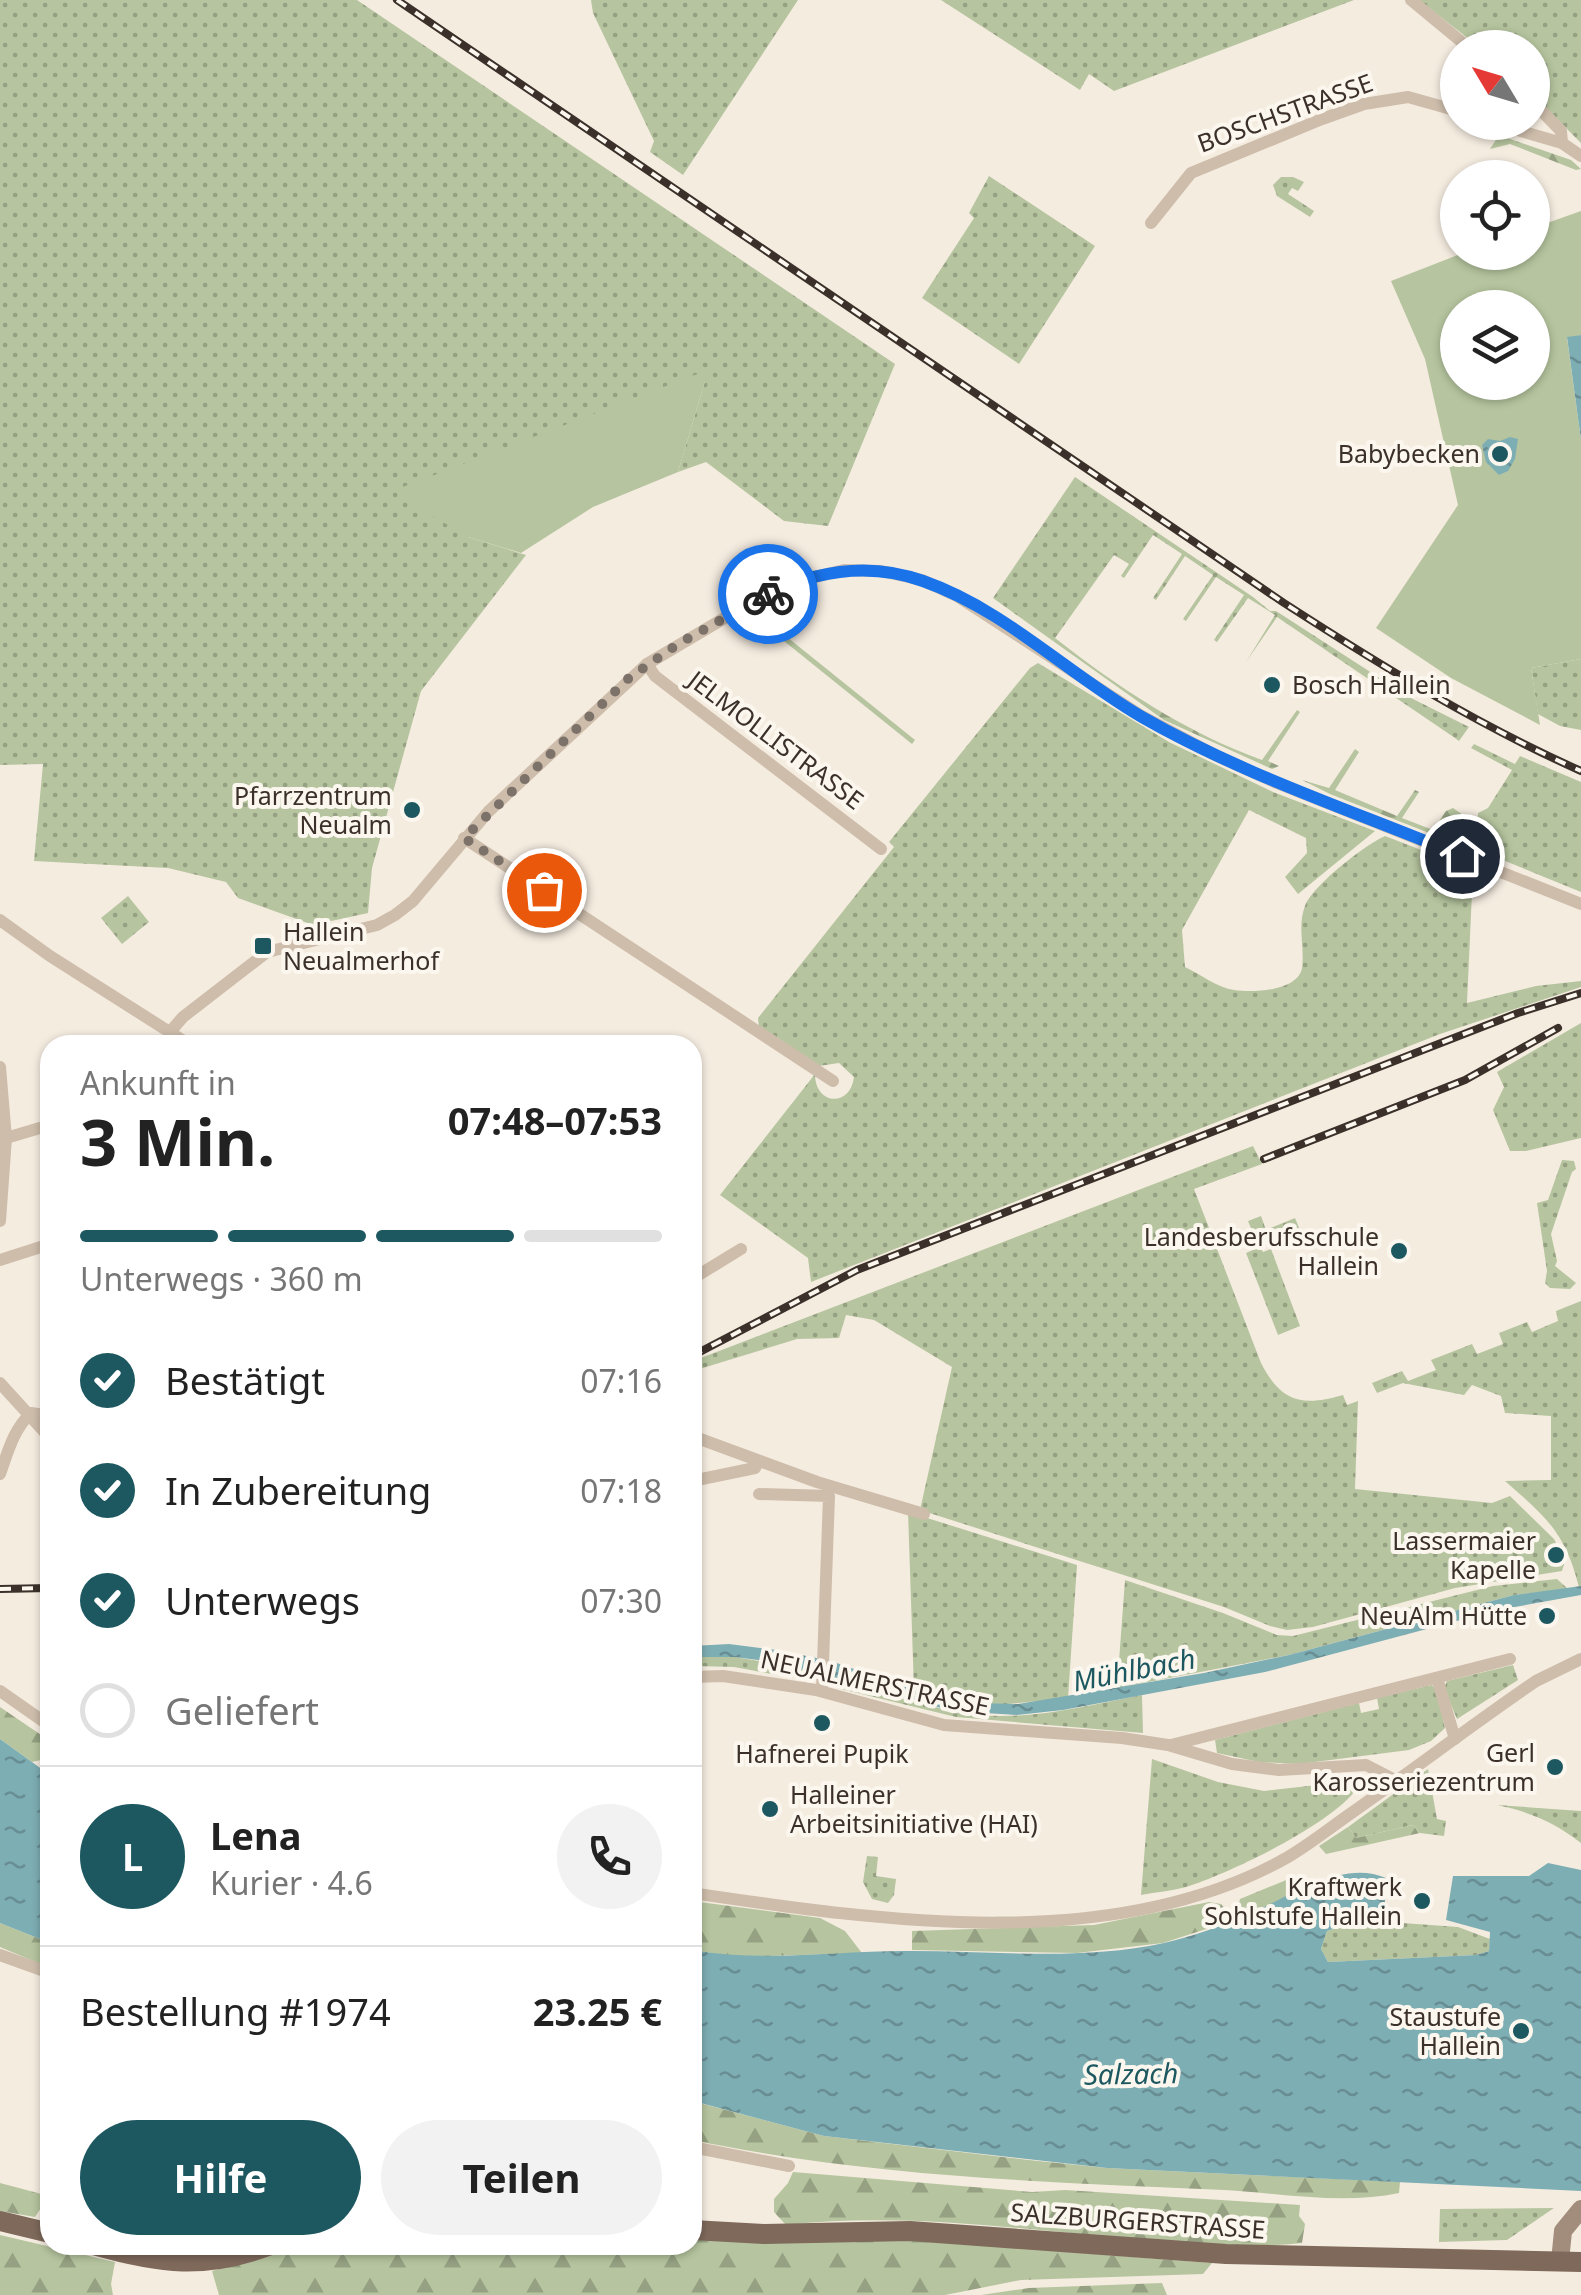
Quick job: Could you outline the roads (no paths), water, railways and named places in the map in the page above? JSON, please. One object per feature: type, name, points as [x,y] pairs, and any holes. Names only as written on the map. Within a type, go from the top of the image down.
[{"type":"main road","points":[[1571,2262],[1562,2235],[1575,2215]]},
{"type":"main road","points":[[0,2221],[40,2231]]},
{"type":"main road","name":"SALZBURGERSTRASSE","points":[[702,2231],[764,2234],[910,2231],[1226,2254],[1571,2262]]},
{"type":"main road","points":[[137,2255],[172,2263],[223,2260],[239,2255]]},
{"type":"street","points":[[1411,0],[1447,30]]},
{"type":"street","name":"BOSCHSTRASSE","points":[[1151,223],[1191,172],[1364,104],[1398,98],[1440,104]]},
{"type":"street","points":[[1550,119],[1562,131],[1562,143]]},
{"type":"street","points":[[1550,140],[1581,156]]},
{"type":"street","points":[[170,1032],[198,1004],[267,952],[377,925],[395,916],[413,901],[464,838],[647,664],[755,600],[817,574],[844,570],[881,571],[922,580],[957,596],[1140,716],[1215,755],[1581,904]]},
{"type":"street","name":"JELMOLLISTRASSE","points":[[647,664],[655,676],[881,849]]},
{"type":"street","points":[[464,838],[833,1081]]},
{"type":"street","points":[[0,920],[64,966],[175,1035]]},
{"type":"street","points":[[0,1067],[6,1138],[0,1221]]},
{"type":"street","points":[[6,1138],[40,1128]]},
{"type":"street","points":[[0,1260],[40,1247]]},
{"type":"street","points":[[702,1273],[740,1249]]},
{"type":"street","points":[[0,1383],[40,1428]]},
{"type":"street","points":[[28,1416],[40,1416]]},
{"type":"street","points":[[0,1474],[15,1432],[28,1416]]},
{"type":"street","points":[[702,1440],[758,1462],[924,1514]]},
{"type":"street","points":[[702,1479],[755,1468],[758,1462]]},
{"type":"street","points":[[786,1495],[788,1471]]},
{"type":"street","points":[[759,1494],[829,1496],[822,1684]]},
{"type":"street","points":[[702,1893],[918,1921],[1035,1921],[1118,1914],[1172,1902],[1288,1857],[1536,1681],[1581,1659]]},
{"type":"street","name":"NEUALMERSTRASSE","points":[[1168,1745],[1510,1660]]},
{"type":"street","name":"NEUALMERSTRASSE","points":[[702,1677],[822,1684],[878,1709],[944,1724],[1122,1738],[1168,1745],[1232,1764],[1279,1770],[1366,1765],[1397,1781]]},
{"type":"street","points":[[1437,1678],[1456,1739]]},
{"type":"street","points":[[0,1692],[40,1719]]},
{"type":"street","points":[[0,1955],[40,1969]]},
{"type":"street","points":[[702,2149],[789,2166]]},
{"type":"water","points":[[1581,335],[1581,440],[1567,337]]},
{"type":"water","name":"Babybecken","points":[[1488,439],[1500,441],[1518,439],[1515,459],[1508,471],[1499,475],[1486,462],[1482,445]]},
{"type":"water","points":[[1581,1586],[1581,1595],[1498,1610],[1265,1672],[1017,1715],[952,1711],[775,1662],[702,1657],[702,1645],[729,1644],[777,1650],[831,1661],[914,1690],[974,1703],[1018,1704],[1289,1655],[1514,1595]]},
{"type":"water","points":[[0,1739],[40,1768],[40,1939],[0,1923]]},
{"type":"water","name":"Salzach","points":[[1548,1863],[1581,1870],[1581,2191],[1107,2168],[824,2136],[702,2103],[702,1951],[775,1956],[1133,1949],[1214,1928],[1332,1877],[1369,1873],[1386,1878],[1384,1924],[1361,1920],[1327,1931],[1321,1949],[1328,1962],[1476,1955],[1489,1951],[1490,1932],[1446,1920],[1453,1876],[1529,1876]]},
{"type":"railway","points":[[397,0],[1284,603],[1429,693],[1581,771]]},
{"type":"railway","points":[[702,1351],[857,1270],[1518,1013],[1581,993]]},
{"type":"railway","points":[[1264,1159],[1465,1080],[1558,1028]]},
{"type":"railway","points":[[0,1589],[40,1588]]},
{"type":"place","name":"Babybecken","points":[[1500,454]]},
{"type":"place","name":"Bosch Hallein","points":[[1272,685]]},
{"type":"place","name":"Pfarrzentrum Neualm","points":[[412,810]]},
{"type":"place","name":"Hallein Neualmerhof","points":[[263,946]]},
{"type":"place","name":"Landesberufsschule Hallein","points":[[1399,1251]]},
{"type":"place","name":"Lassermaier Kapelle","points":[[1556,1555]]},
{"type":"place","name":"NeuAlm Hütte","points":[[1547,1616]]},
{"type":"place","name":"Hafnerei Pupik","points":[[822,1723]]},
{"type":"place","name":"Gerl Karosseriezentrum","points":[[1555,1767]]},
{"type":"place","name":"Halleiner Arbeitsinitiative (HAI)","points":[[770,1809]]},
{"type":"place","name":"Kraftwerk Sohlstufe Hallein","points":[[1422,1901]]},
{"type":"place","name":"Staustufe Hallein","points":[[1521,2031]]},
{"type":"water label","name":"Mühlbach","points":[[1134,1670]]}]
